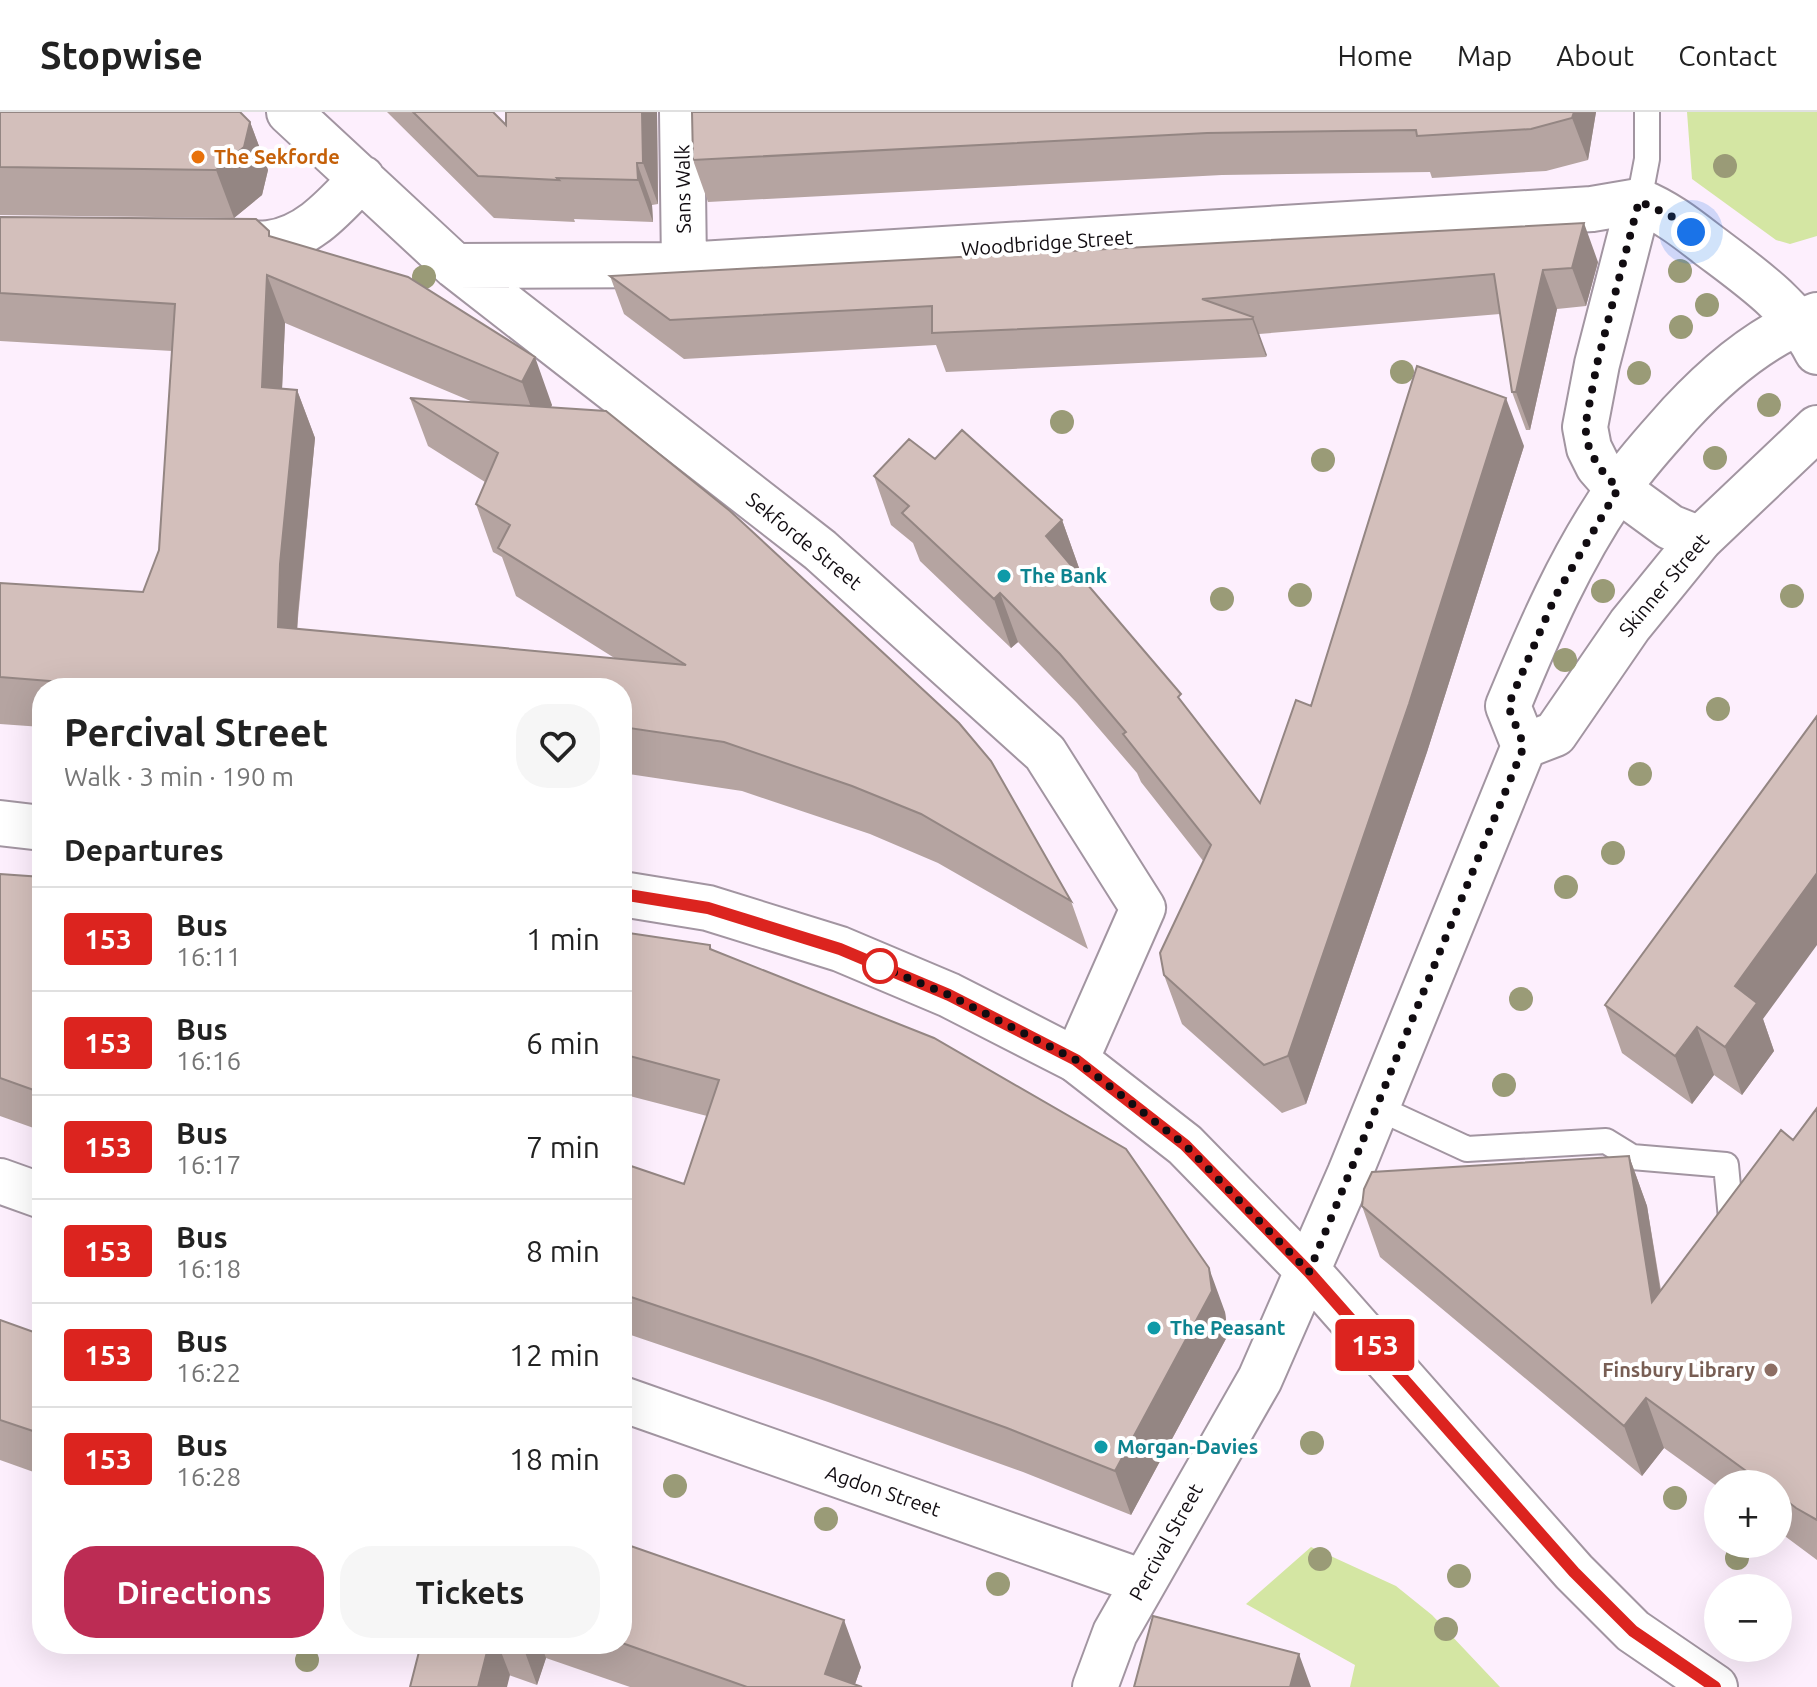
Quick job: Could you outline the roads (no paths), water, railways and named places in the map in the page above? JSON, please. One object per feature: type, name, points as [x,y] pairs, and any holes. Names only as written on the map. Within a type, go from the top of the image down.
[{"type":"street","name":"Sekforde Street","points":[[289,112],[455,266],[820,550],[1045,753],[1143,908],[1076,1060]]},
{"type":"street","name":"Sans Walk","points":[[682,112],[684,265]]},
{"type":"street","points":[[191,242],[270,243],[302,234],[362,178]]},
{"type":"street","points":[[1309,1272],[1524,746],[1508,706],[1542,622],[1562,584],[1618,489],[1658,438],[1713,378],[1748,352],[1811,330],[1755,280],[1671,216],[1639,201],[1597,364],[1585,427],[1589,448],[1598,466],[1618,489],[1670,527],[1700,539]]},
{"type":"street","name":"Woodbridge Street","points":[[455,266],[684,265],[1592,209],[1639,201]]},
{"type":"street","name":"Skinner Street","points":[[1524,746],[1555,734],[1630,625],[1700,539],[1817,428]]},
{"type":"street","points":[[0,823],[32,827]]},
{"type":"street","points":[[632,896],[708,908],[840,949],[949,995],[1076,1060],[1185,1145],[1309,1272],[1574,1572],[1633,1631],[1715,1687]]},
{"type":"street","points":[[0,1181],[32,1192]]},
{"type":"street","name":"Percival Street","points":[[1095,1687],[1115,1633],[1260,1379],[1309,1272]]},
{"type":"street","name":"Agdon Street","points":[[632,1403],[1143,1582]]},
{"type":"lane","points":[[1639,201],[1647,159],[1647,112]]},
{"type":"lane","points":[[1376,1107],[1467,1149],[1606,1141],[1632,1157],[1726,1165],[1732,1232]]},
{"type":"place","name":"The Sekforde","points":[[198,157]]},
{"type":"place","name":"The Bank","points":[[1004,576]]},
{"type":"place","name":"The Peasant","points":[[1154,1328]]},
{"type":"place","name":"Finsbury Library","points":[[1771,1370]]},
{"type":"place","name":"Morgan-Davies","points":[[1101,1447]]}]
